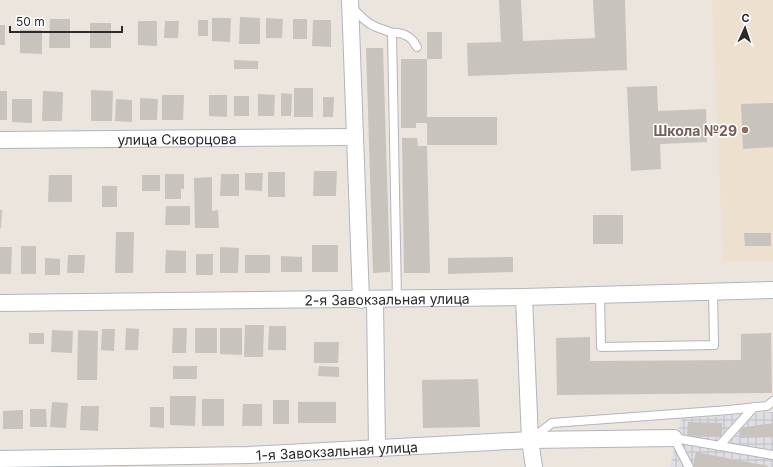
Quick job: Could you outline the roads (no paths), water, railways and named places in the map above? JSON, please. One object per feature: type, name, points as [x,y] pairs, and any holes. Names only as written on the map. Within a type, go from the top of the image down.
[{"type":"street","points":[[350,2],[354,137],[368,300],[378,448]]},
{"type":"street","name":"улица Скворцова","points":[[0,140],[354,137]]},
{"type":"street","name":"2-я Завокзальная улица","points":[[0,303],[368,300],[773,290]]},
{"type":"street","points":[[524,297],[530,440],[534,467]]},
{"type":"street","name":"1-я Завокзальная улица","points":[[0,459],[249,455],[530,440],[674,438]]},
{"type":"lane","points":[[350,2],[364,19],[374,26],[392,33],[400,33],[407,36],[417,47]]},
{"type":"lane","points":[[392,33],[397,299]]},
{"type":"lane","points":[[600,295],[601,347],[714,345],[713,291]]},
{"type":"lane","points":[[530,440],[552,423],[767,406],[773,401]]},
{"type":"lane","points":[[719,446],[754,407]]},
{"type":"lane","points":[[674,438],[773,455]]},
{"type":"lane","points":[[674,438],[689,467]]},
{"type":"place","name":"Школа №29","points":[[745,130]]}]
